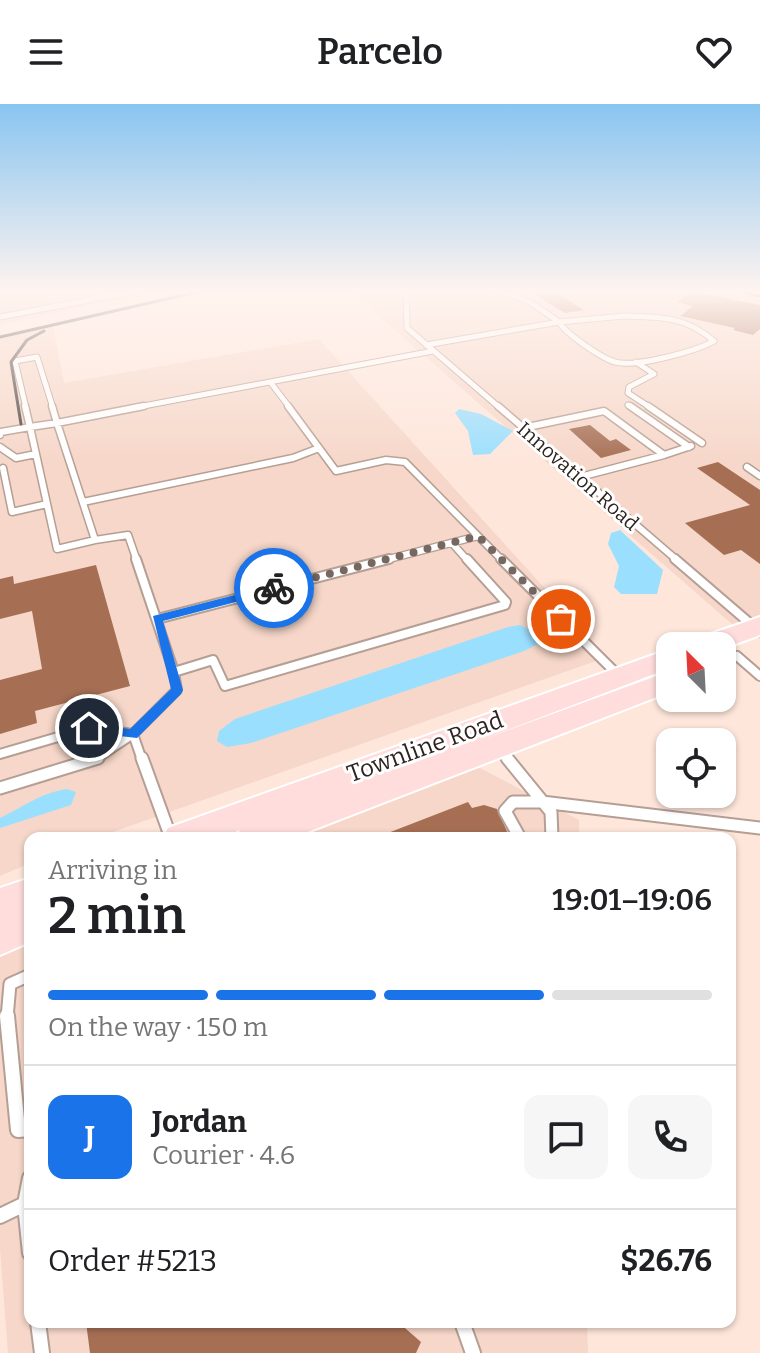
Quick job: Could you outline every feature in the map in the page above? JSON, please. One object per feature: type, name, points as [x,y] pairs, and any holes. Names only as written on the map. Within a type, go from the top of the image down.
[{"type":"main road","name":"Townline Road","points":[[267,832],[619,676],[656,663]]},
{"type":"main road","name":"Townline Road","points":[[198,832],[489,736],[656,685]]},
{"type":"main road","points":[[0,905],[24,896]]},
{"type":"main road","points":[[0,937],[24,927]]},
{"type":"lane","name":"Innovation Road","points":[[430,348],[580,477],[749,642],[760,676]]},
{"type":"lane","points":[[588,348],[615,362],[636,362],[701,348]]},
{"type":"lane","points":[[0,435],[433,351]]},
{"type":"lane","points":[[0,788],[96,759],[133,734],[177,690],[174,672],[128,535],[57,549],[15,361],[37,357],[95,540]]},
{"type":"lane","points":[[580,477],[702,443],[628,393],[629,387],[654,374],[636,362]]},
{"type":"lane","points":[[271,383],[336,471],[386,460],[405,462],[619,676]]},
{"type":"lane","points":[[523,428],[642,402]]},
{"type":"lane","points":[[628,405],[689,447]]},
{"type":"lane","points":[[604,411],[664,455]]},
{"type":"lane","points":[[0,447],[16,458]]},
{"type":"lane","points":[[83,502],[293,458],[319,448]]},
{"type":"lane","points":[[36,454],[2,460],[3,487],[12,512],[47,504]]},
{"type":"lane","points":[[747,467],[760,476]]},
{"type":"lane","points":[[157,619],[478,536]]},
{"type":"lane","points":[[174,672],[213,660],[225,686],[505,605],[506,602],[452,543]]},
{"type":"lane","points":[[0,754],[89,728],[133,734]]},
{"type":"lane","points":[[133,734],[169,832]]},
{"type":"lane","points":[[489,736],[551,812],[552,832]]},
{"type":"lane","points":[[517,832],[505,811],[513,802],[542,802],[760,828]]},
{"type":"lane","points":[[24,978],[10,984],[7,1018],[18,1130],[24,1130]]},
{"type":"lane","points":[[0,1216],[24,1204]]},
{"type":"lane","points":[[39,1328],[42,1353]]},
{"type":"lane","points":[[464,1328],[473,1353]]},
{"type":"shaded area","points":[[0,348],[57,348],[64,383],[265,348],[327,348],[607,657],[113,832],[24,832],[24,866],[0,876]]},
{"type":"shaded area","points":[[416,348],[760,348],[760,616],[733,625]]},
{"type":"shaded area","points":[[478,767],[579,820],[579,832],[309,832]]},
{"type":"shaded area","points":[[24,941],[24,1328],[587,1328],[588,1353],[8,1353],[0,1249],[0,950]]},
{"type":"water","points":[[459,409],[481,414],[513,431],[490,454],[473,455],[468,431],[455,413]]},
{"type":"water","points":[[620,530],[663,570],[657,594],[621,594],[614,587],[619,566],[608,544],[611,533]]},
{"type":"water","points":[[520,625],[541,636],[540,643],[251,743],[227,747],[217,741],[219,731],[235,719]]},
{"type":"water","points":[[67,789],[76,792],[71,805],[0,828],[0,818],[40,797]]},
{"type":"building","points":[[590,425],[610,441],[616,439],[631,450],[601,458],[569,429]]},
{"type":"building","points":[[718,462],[760,490],[760,564],[741,550],[724,555],[685,523],[750,505],[697,468]]},
{"type":"building","points":[[96,565],[130,686],[35,711],[37,723],[0,734],[0,680],[42,669],[32,611],[0,619],[0,579],[13,576],[14,584]]},
{"type":"building","points":[[468,802],[472,808],[484,805],[497,809],[507,832],[390,832]]},
{"type":"building","points":[[87,1328],[405,1328],[421,1342],[416,1353],[90,1353]]},
{"type":"railway","points":[[21,348],[11,362],[21,424]]},
{"type":"way so far","points":[[274,588],[478,536],[561,619]]},
{"type":"route","points":[[89,728],[133,734],[177,690],[157,619],[274,588]]}]
